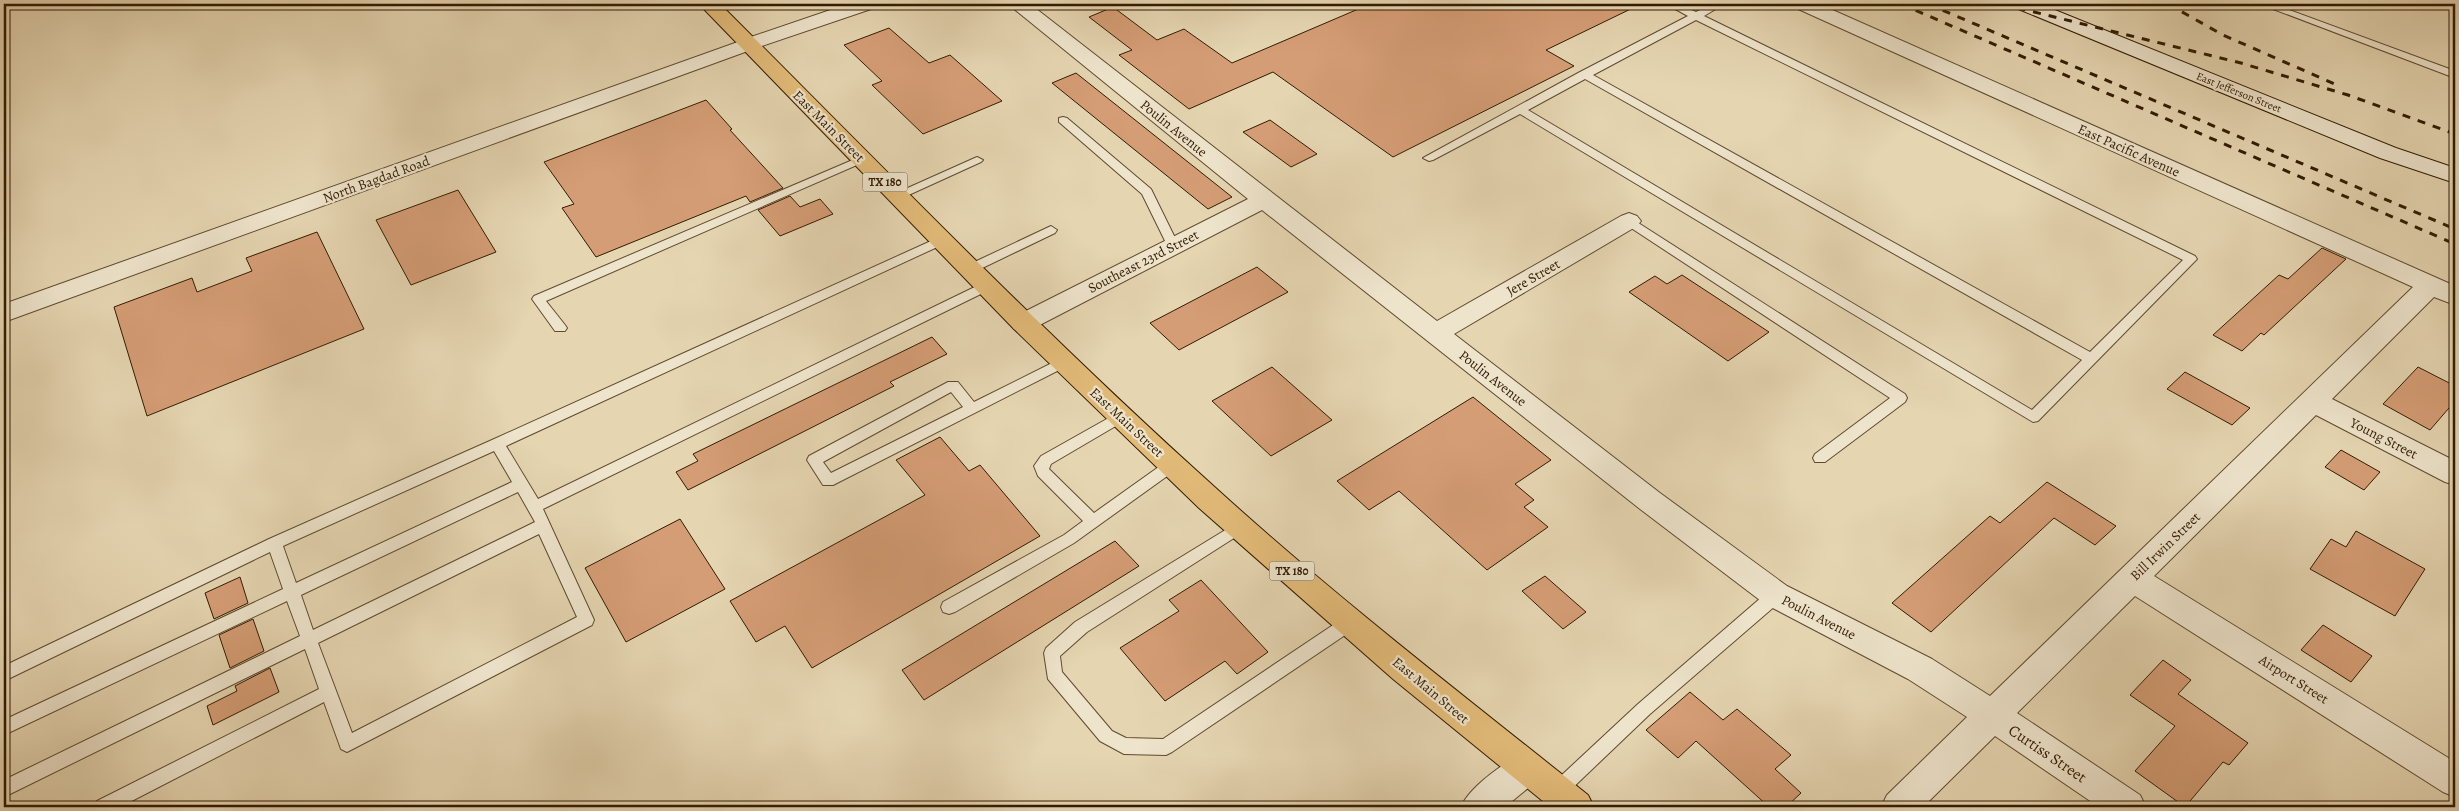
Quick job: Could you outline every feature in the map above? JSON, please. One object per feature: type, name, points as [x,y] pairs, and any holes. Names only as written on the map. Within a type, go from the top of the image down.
[{"type":"main road","name":"East Main Street","points":[[709,4],[1023,323],[1172,464],[1240,527],[1351,622],[1566,799]]},
{"type":"street","name":"North Bagdad Road","points":[[4,313],[749,44],[867,4]]},
{"type":"street","name":"Poulin Avenue","points":[[1018,4],[1264,200],[1650,500],[1776,595],[1920,669],[1993,716]]},
{"type":"street","name":"East Pacific Avenue","points":[[1803,4],[2443,291]]},
{"type":"street","name":"East Jefferson Street","points":[[2024,4],[2388,154],[2455,176]]},
{"type":"street","name":"East Jefferson Street","points":[[2066,4],[2400,138],[2455,165]]},
{"type":"street","name":"Southeast 23rd Street","points":[[1023,323],[1264,200]]},
{"type":"street","name":"Jere Street","points":[[1436,333],[1629,222]]},
{"type":"street","name":"Bill Irwin Street","points":[[1899,807],[2313,401],[2443,291]]},
{"type":"street","name":"Young Street","points":[[2313,401],[2455,474]]},
{"type":"street","name":"Airport Street","points":[[2132,578],[2455,781]]},
{"type":"street","name":"Curtiss Street","points":[[1993,716],[2128,807]]},
{"type":"street","points":[[1479,807],[1527,768]]},
{"type":"lane","points":[[1519,110],[2033,417],[2191,259],[1671,4]]},
{"type":"lane","points":[[1430,158],[1584,74],[1719,4]]},
{"type":"lane","points":[[2265,4],[2455,75]]},
{"type":"lane","points":[[1584,74],[2091,359]]},
{"type":"lane","points":[[1063,120],[1147,192],[1174,246]]},
{"type":"lane","points":[[560,328],[538,299],[862,159]]},
{"type":"lane","points":[[898,195],[977,160]]},
{"type":"lane","points":[[1629,222],[1900,398],[1820,458]]},
{"type":"lane","points":[[970,269],[1051,230]]},
{"type":"lane","points":[[4,674],[274,543],[497,444],[942,240]]},
{"type":"lane","points":[[535,507],[987,286]]},
{"type":"lane","points":[[972,408],[953,385],[814,460],[828,482],[1064,362]]},
{"type":"lane","points":[[1093,522],[1043,472],[1041,466],[1046,460],[1121,416]]},
{"type":"lane","points":[[274,543],[347,744],[586,620],[535,507],[497,444]]},
{"type":"lane","points":[[949,607],[1068,539],[1172,464]]},
{"type":"lane","points":[[4,728],[521,484]]},
{"type":"lane","points":[[4,789],[543,525]]},
{"type":"lane","points":[[1240,527],[1081,627],[1052,652],[1054,674],[1106,736],[1124,746],[1166,747],[1351,622]]},
{"type":"lane","points":[[1566,799],[1644,709],[1753,617],[1776,595]]},
{"type":"lane","points":[[103,807],[328,692]]},
{"type":"building","points":[[1370,4],[1641,4],[1546,50],[1574,66],[1393,157],[1273,72],[1189,109],[1119,55],[1132,50],[1089,17],[1113,7],[1157,40],[1184,29],[1232,63]]},
{"type":"building","points":[[889,28],[929,63],[950,55],[1002,101],[923,134],[872,85],[882,81],[844,45]]},
{"type":"building","points":[[1076,73],[1232,197],[1208,209],[1052,83]]},
{"type":"building","points":[[706,100],[732,129],[730,130],[783,188],[750,202],[746,196],[596,257],[562,208],[574,204],[544,162]]},
{"type":"building","points":[[1270,120],[1317,154],[1291,167],[1243,132]]},
{"type":"building","points":[[458,190],[496,252],[411,285],[376,220]]},
{"type":"building","points":[[790,196],[800,207],[820,199],[833,214],[780,236],[758,210]]},
{"type":"building","points":[[317,232],[364,329],[147,416],[114,307],[192,278],[197,292],[252,271],[246,258]]},
{"type":"building","points":[[2322,248],[2346,259],[2264,335],[2261,333],[2242,351],[2213,335],[2279,275],[2288,279]]},
{"type":"building","points":[[1257,267],[1288,292],[1179,350],[1150,323]]},
{"type":"building","points":[[1682,275],[1769,332],[1728,361],[1629,292],[1655,276],[1667,284]]},
{"type":"building","points":[[932,337],[947,354],[890,382],[894,386],[688,490],[676,472],[698,461],[693,454]]},
{"type":"building","points":[[1272,367],[1332,420],[1271,456],[1212,401]]},
{"type":"building","points":[[2418,367],[2455,386],[2455,401],[2430,430],[2383,404]]},
{"type":"building","points":[[2185,372],[2250,408],[2232,425],[2167,389]]},
{"type":"building","points":[[1473,397],[1551,460],[1515,484],[1534,500],[1524,507],[1548,527],[1487,570],[1399,491],[1369,510],[1337,481]]},
{"type":"building","points":[[940,437],[969,471],[980,465],[1040,536],[812,668],[785,626],[756,642],[730,601],[925,495],[896,460]]},
{"type":"building","points":[[2341,450],[2380,472],[2364,490],[2325,467]]},
{"type":"building","points":[[2047,482],[2116,526],[2095,545],[2054,518],[1931,632],[1892,603],[1990,516],[2000,523]]},
{"type":"building","points":[[680,519],[725,589],[626,642],[585,568]]},
{"type":"building","points":[[2356,531],[2425,569],[2395,616],[2310,569],[2331,539],[2346,547]]},
{"type":"building","points":[[1115,541],[1139,566],[924,700],[902,670]]},
{"type":"building","points":[[1545,576],[1586,612],[1563,629],[1522,591]]},
{"type":"building","points":[[240,577],[248,603],[214,619],[205,593]]},
{"type":"building","points":[[1201,580],[1268,652],[1237,674],[1225,661],[1165,701],[1120,648],[1179,611],[1169,600]]},
{"type":"building","points":[[253,619],[264,651],[230,668],[219,635]]},
{"type":"building","points":[[2323,625],[2372,656],[2351,682],[2301,650]]},
{"type":"building","points":[[2163,660],[2191,680],[2178,694],[2248,743],[2229,765],[2223,762],[2185,807],[2135,771],[2175,726],[2130,695]]},
{"type":"building","points":[[270,668],[279,692],[213,725],[207,706],[237,691],[235,686]]},
{"type":"building","points":[[1690,692],[1723,720],[1737,709],[1791,755],[1775,769],[1801,793],[1786,807],[1769,807],[1696,741],[1678,758],[1646,730]]},
{"type":"railway","points":[[1901,4],[2455,244]]},
{"type":"railway","points":[[1928,4],[2455,229]]},
{"type":"railway","points":[[2002,4],[2241,63],[2348,95],[2455,134]]},
{"type":"railway","points":[[2168,4],[2223,35],[2337,85]]}]
